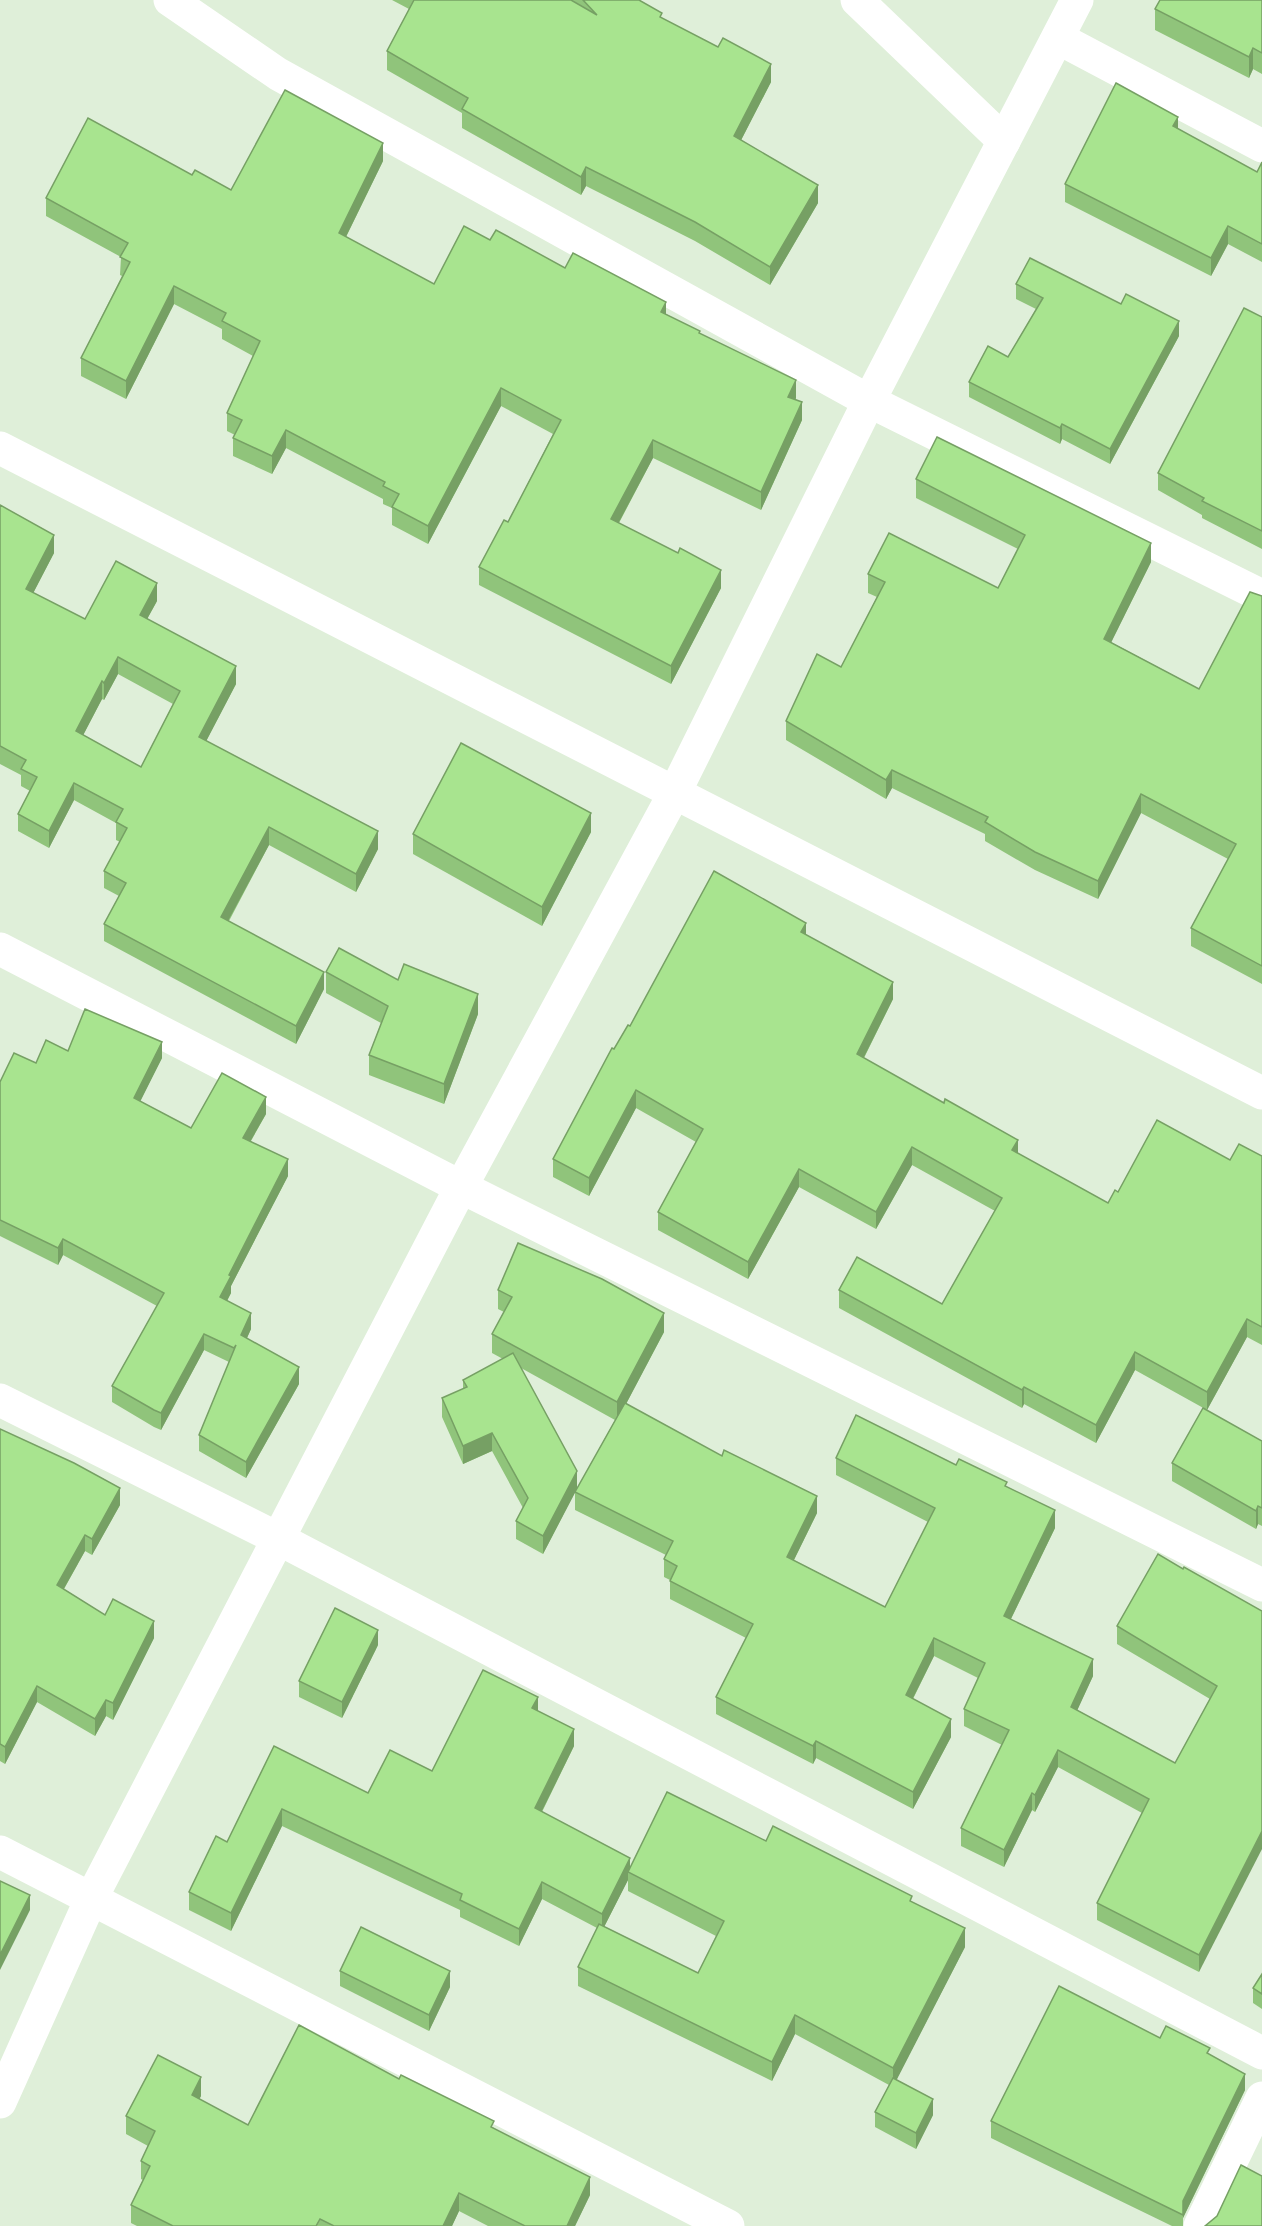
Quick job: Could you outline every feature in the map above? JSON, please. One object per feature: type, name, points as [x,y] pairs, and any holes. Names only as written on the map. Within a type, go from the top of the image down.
[{"type":"street","points":[[170,0],[278,74],[869,401],[1262,597]]},
{"type":"street","points":[[857,0],[1004,141]]},
{"type":"street","points":[[0,2102],[91,1899],[461,1187],[675,792],[869,401],[1077,0]]},
{"type":"street","points":[[1058,38],[1262,146]]},
{"type":"street","points":[[0,448],[1262,1093]]},
{"type":"street","points":[[0,950],[461,1187],[1262,1586]]},
{"type":"street","points":[[0,1400],[277,1538],[1262,2054]]},
{"type":"street","points":[[0,1852],[728,2226]]},
{"type":"street","points":[[1200,2226],[1262,2098]]},
{"type":"building","points":[[414,0],[571,0],[597,15],[583,0],[639,0],[662,13],[660,17],[718,47],[723,38],[771,64],[734,136],[818,185],[770,267],[695,222],[586,167],[581,177],[462,109],[468,98],[387,51]]},
{"type":"building","points":[[1160,0],[1262,0],[1262,53],[1253,48],[1249,57],[1155,9]]},
{"type":"building","points":[[1116,83],[1178,117],[1173,126],[1257,172],[1262,162],[1262,244],[1228,226],[1211,258],[1065,184]]},
{"type":"building","points":[[285,90],[383,143],[339,233],[434,284],[464,226],[490,240],[496,230],[565,268],[573,253],[666,302],[661,312],[796,380],[788,397],[802,402],[761,492],[653,440],[611,519],[678,553],[680,548],[721,570],[671,666],[479,567],[504,520],[508,522],[561,420],[501,388],[428,526],[392,507],[399,494],[383,486],[385,482],[286,430],[272,456],[233,438],[242,420],[227,413],[260,341],[222,321],[226,313],[174,286],[126,381],[81,358],[130,262],[120,257],[128,243],[46,198],[88,118],[192,175],[195,170],[231,190]]},
{"type":"building","points":[[1030,258],[1121,304],[1126,294],[1179,321],[1110,449],[1062,424],[1060,428],[969,382],[988,346],[1008,357],[1043,298],[1016,284]]},
{"type":"building","points":[[1244,308],[1262,317],[1262,531],[1202,501],[1204,498],[1158,473]]},
{"type":"building","points":[[937,437],[1151,543],[1104,639],[1199,689],[1250,592],[1262,596],[1262,966],[1191,928],[1236,844],[1141,794],[1098,881],[1035,852],[985,822],[988,817],[892,770],[886,780],[786,721],[817,654],[841,667],[885,582],[868,574],[889,533],[998,588],[1025,535],[916,479]]},
{"type":"building","points":[[0,505],[54,535],[26,589],[85,619],[116,561],[157,583],[140,615],[236,666],[199,737],[378,831],[356,874],[269,827],[221,917],[324,972],[296,1026],[104,924],[126,883],[104,871],[127,828],[116,822],[123,809],[74,783],[49,831],[18,814],[37,777],[21,769],[26,760],[0,746]],"holes":[[[118,657],[180,691],[141,767],[76,731],[102,681],[104,683]]]},
{"type":"building","points":[[461,743],[591,813],[542,907],[413,834]]},
{"type":"building","points":[[714,871],[806,923],[801,932],[893,982],[857,1054],[944,1103],[945,1099],[1018,1140],[1012,1150],[1108,1203],[1115,1190],[1118,1192],[1157,1120],[1230,1160],[1239,1144],[1262,1156],[1262,1327],[1247,1319],[1207,1392],[1135,1352],[1096,1425],[1024,1387],[1022,1390],[839,1290],[857,1257],[942,1304],[1002,1198],[912,1147],[876,1212],[799,1169],[748,1262],[658,1212],[703,1129],[636,1090],[589,1178],[553,1159],[612,1048],[614,1049],[628,1025],[630,1026]]},
{"type":"building","points":[[339,948],[398,980],[404,964],[478,994],[444,1084],[369,1055],[388,1006],[326,972]]},
{"type":"building","points":[[85,1009],[162,1042],[134,1098],[191,1128],[222,1073],[266,1097],[243,1138],[288,1159],[220,1297],[251,1313],[241,1335],[299,1367],[246,1462],[199,1435],[236,1345],[234,1348],[204,1334],[161,1413],[154,1410],[112,1386],[164,1293],[63,1239],[58,1248],[0,1220],[0,1082],[14,1053],[36,1063],[46,1040],[68,1051]]},
{"type":"building","points":[[518,1243],[602,1279],[664,1313],[617,1402],[492,1334],[512,1297],[498,1290]]},
{"type":"building","points":[[513,1353],[577,1471],[543,1536],[516,1521],[528,1498],[492,1433],[463,1446],[442,1398],[467,1387],[463,1380]]},
{"type":"building","points":[[625,1403],[722,1456],[724,1450],[817,1496],[787,1557],[885,1607],[935,1508],[836,1458],[856,1415],[956,1465],[959,1459],[1007,1482],[1005,1486],[1055,1510],[1004,1616],[1093,1659],[1071,1707],[1175,1763],[1217,1686],[1117,1626],[1158,1554],[1262,1611],[1262,1831],[1199,1955],[1097,1903],[1149,1799],[1058,1750],[1035,1795],[1032,1793],[1004,1850],[961,1828],[1009,1730],[964,1709],[985,1663],[934,1638],[906,1695],[951,1719],[913,1792],[816,1741],[813,1746],[716,1697],[753,1624],[670,1581],[677,1566],[664,1559],[673,1541],[575,1492]]},
{"type":"building","points":[[1203,1408],[1262,1441],[1262,1508],[1258,1506],[1256,1511],[1172,1463]]},
{"type":"building","points":[[0,1429],[74,1463],[120,1488],[92,1539],[85,1535],[57,1585],[105,1615],[113,1599],[154,1621],[113,1703],[106,1700],[95,1719],[37,1686],[5,1747],[0,1744]]},
{"type":"building","points":[[335,1608],[378,1630],[342,1702],[299,1681]]},
{"type":"building","points":[[483,1670],[538,1697],[532,1708],[574,1729],[535,1808],[630,1858],[602,1914],[542,1882],[519,1929],[460,1900],[462,1894],[282,1809],[231,1913],[189,1892],[216,1836],[227,1842],[274,1746],[368,1793],[390,1750],[432,1771]]},
{"type":"building","points":[[667,1792],[766,1841],[773,1826],[912,1896],[910,1901],[965,1928],[893,2068],[795,2015],[772,2062],[578,1967],[599,1924],[698,1973],[724,1921],[628,1872]]},
{"type":"building","points":[[0,1881],[30,1895],[0,1955]]},
{"type":"building","points":[[361,1927],[450,1971],[429,2015],[340,1971]]},
{"type":"building","points":[[1262,1974],[1262,1994],[1253,1988]]},
{"type":"building","points":[[1059,1986],[1160,2038],[1166,2026],[1210,2048],[1207,2053],[1245,2074],[1183,2201],[1183,2215],[991,2121]]},
{"type":"building","points":[[299,2025],[399,2079],[401,2075],[494,2121],[491,2127],[590,2177],[567,2226],[525,2226],[459,2193],[443,2226],[334,2226],[320,2219],[316,2226],[173,2226],[131,2205],[150,2166],[141,2161],[155,2131],[126,2116],[158,2055],[201,2077],[192,2095],[248,2125]]},
{"type":"building","points":[[893,2078],[933,2099],[916,2133],[875,2112]]},
{"type":"building","points":[[1241,2165],[1262,2176],[1262,2226],[1205,2226],[1217,2216]]}]
